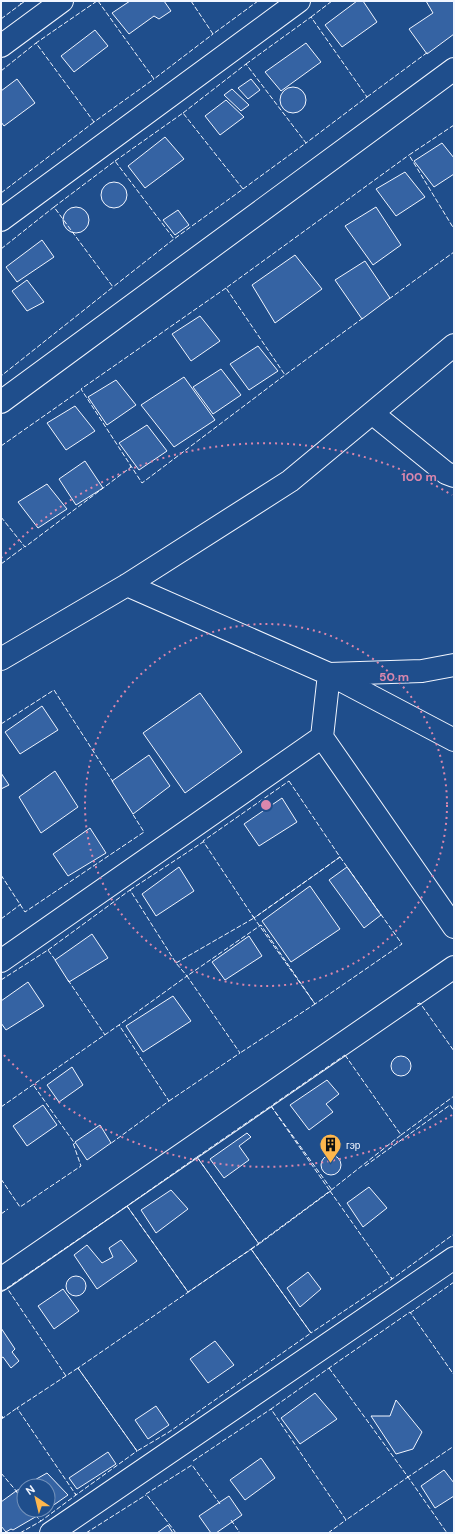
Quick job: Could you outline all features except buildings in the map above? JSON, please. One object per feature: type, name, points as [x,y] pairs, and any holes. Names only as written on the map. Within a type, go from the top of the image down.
[{"type":"street","points":[[1,46],[62,1]]},
{"type":"street","points":[[1,220],[299,1]]},
{"type":"street","points":[[1,402],[454,69]]},
{"type":"street","points":[[1,658],[127,585],[290,482],[454,345]]},
{"type":"street","points":[[372,413],[446,473],[454,476]]},
{"type":"street","points":[[127,585],[329,674],[454,740]]},
{"type":"street","points":[[329,674],[422,671],[454,665]]},
{"type":"street","points":[[329,674],[322,737],[454,927]]},
{"type":"street","points":[[1,961],[322,737]]},
{"type":"street","points":[[1,1279],[454,967]]},
{"type":"street","points":[[51,1533],[454,1258]]},
{"type":"fence","points":[[1,19],[21,4],[19,1]]},
{"type":"fence","points":[[21,4],[25,1]]},
{"type":"fence","points":[[97,1],[36,43],[94,122],[154,79]]},
{"type":"fence","points":[[98,1],[154,79],[213,34]]},
{"type":"fence","points":[[191,1],[213,34],[258,1]]},
{"type":"fence","points":[[311,17],[332,1]]},
{"type":"fence","points":[[246,64],[311,17],[367,97],[306,143]]},
{"type":"fence","points":[[1,71],[36,43]]},
{"type":"fence","points":[[367,97],[428,52]]},
{"type":"fence","points":[[183,113],[246,64],[306,143],[243,189]]},
{"type":"fence","points":[[115,161],[183,113],[243,189],[174,239]]},
{"type":"fence","points":[[1,193],[94,122]]},
{"type":"fence","points":[[454,125],[409,155],[454,229]]},
{"type":"fence","points":[[363,318],[285,375],[226,288],[409,155]]},
{"type":"fence","points":[[54,207],[115,161],[174,239],[113,287]]},
{"type":"fence","points":[[1,249],[54,207],[113,287],[1,376]]},
{"type":"fence","points":[[389,299],[454,252]]},
{"type":"fence","points":[[226,288],[81,389],[142,483],[285,375]]},
{"type":"fence","points":[[1,446],[81,390]]},
{"type":"fence","points":[[1,517],[25,547],[131,467],[130,465]]},
{"type":"fence","points":[[1,564],[24,547]]},
{"type":"fence","points":[[1,724],[54,690],[113,782]]},
{"type":"fence","points":[[289,781],[340,857],[254,918],[203,841],[289,781]]},
{"type":"fence","points":[[1,875],[25,912],[144,832],[132,813]]},
{"type":"fence","points":[[130,890],[203,842]]},
{"type":"fence","points":[[340,857],[402,944],[315,1004],[254,918],[340,857]]},
{"type":"fence","points":[[48,950],[130,890],[176,963],[187,976],[119,1025]]},
{"type":"fence","points":[[1,919],[21,904]]},
{"type":"fence","points":[[176,963],[254,918],[253,916]]},
{"type":"fence","points":[[169,1101],[240,1053],[187,976],[261,925],[315,1004],[240,1053]]},
{"type":"fence","points":[[1,980],[48,950],[56,961]]},
{"type":"fence","points":[[68,980],[105,1035]]},
{"type":"fence","points":[[417,1004],[420,1003],[454,1051]]},
{"type":"fence","points":[[1,1107],[119,1025],[169,1101],[110,1144]]},
{"type":"fence","points":[[345,1055],[401,1135],[330,1191],[271,1106],[345,1055]]},
{"type":"fence","points":[[34,1086],[75,1144]]},
{"type":"fence","points":[[401,1135],[454,1096]]},
{"type":"fence","points":[[365,1166],[450,1105],[454,1111]]},
{"type":"fence","points":[[271,1106],[332,1190],[259,1244],[197,1157],[271,1106]]},
{"type":"fence","points":[[1,1179],[20,1207],[81,1166],[73,1143]]},
{"type":"fence","points":[[197,1157],[259,1244],[188,1292],[127,1206],[197,1157]]},
{"type":"fence","points":[[330,1191],[392,1279],[311,1333],[251,1249],[330,1191]]},
{"type":"fence","points":[[66,1376],[7,1288],[127,1206],[188,1292]]},
{"type":"fence","points":[[1,1214],[8,1209]]},
{"type":"fence","points":[[391,1277],[392,1279],[454,1234]]},
{"type":"fence","points":[[251,1249],[311,1333],[169,1432],[137,1451],[78,1368],[251,1249]]},
{"type":"fence","points":[[410,1313],[454,1282]]},
{"type":"fence","points":[[1,1292],[7,1289]]},
{"type":"fence","points":[[330,1369],[329,1368],[410,1312],[454,1375]]},
{"type":"fence","points":[[78,1368],[137,1451],[76,1495],[17,1408],[78,1368]]},
{"type":"fence","points":[[329,1368],[408,1477],[346,1520],[271,1409],[329,1368]]},
{"type":"fence","points":[[1,1419],[3,1418],[1,1415],[3,1418],[17,1408]]},
{"type":"fence","points":[[193,1461],[271,1409]]},
{"type":"fence","points":[[407,1476],[408,1477],[454,1446]]},
{"type":"fence","points":[[176,1533],[146,1494],[192,1465],[220,1504]]},
{"type":"fence","points":[[1,1473],[16,1491]]},
{"type":"fence","points":[[407,1478],[408,1477],[447,1533]]},
{"type":"fence","points":[[56,1510],[76,1495],[75,1493]]},
{"type":"fence","points":[[86,1533],[146,1495]]},
{"type":"fence","points":[[38,1518],[41,1521],[45,1518]]},
{"type":"fence","points":[[231,1520],[240,1533]]},
{"type":"fence","points":[[328,1533],[346,1520]]},
{"type":"fence","points":[[20,1533],[41,1521]]},
{"type":"place","name":"гэр","points":[[331,1164]]}]
